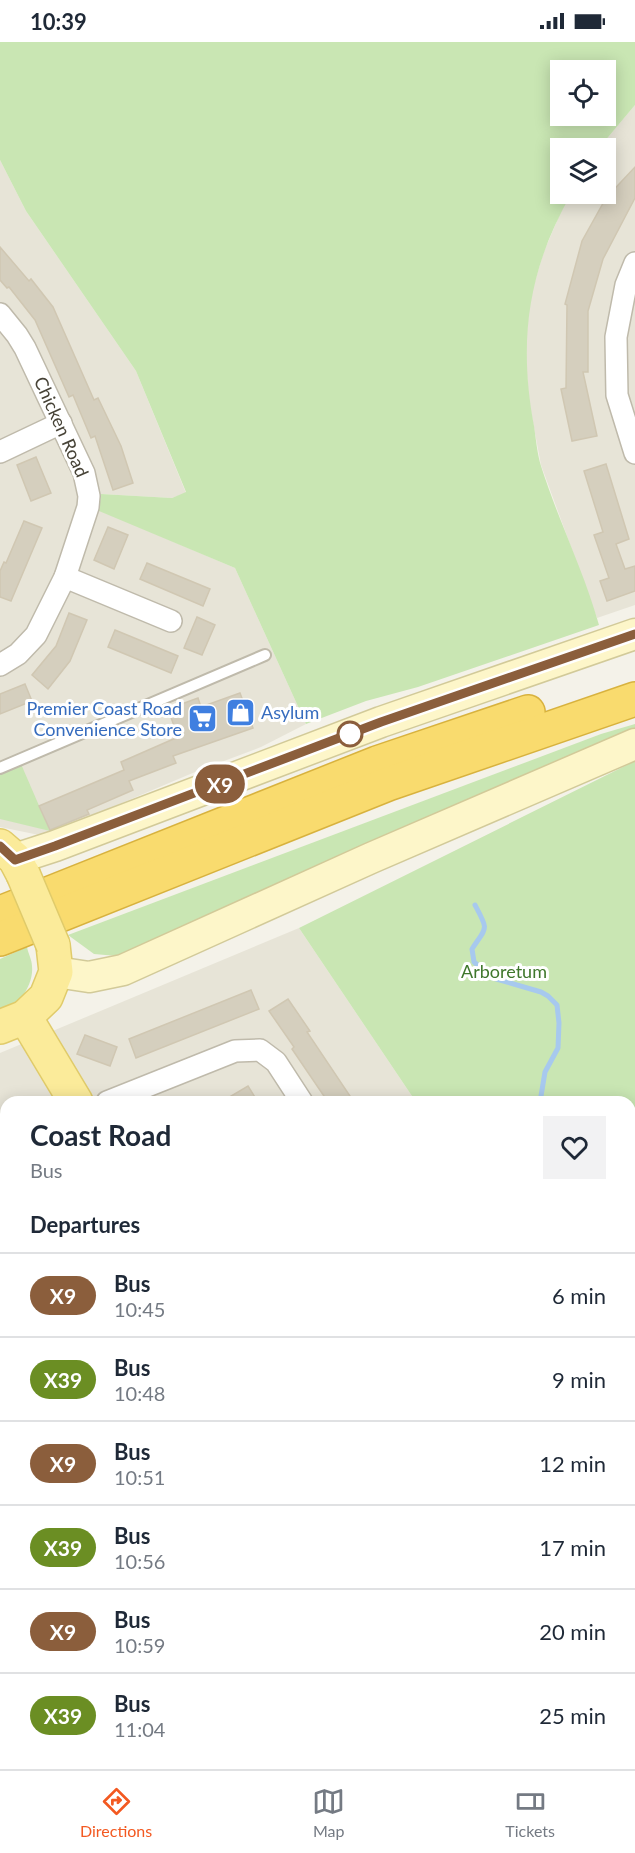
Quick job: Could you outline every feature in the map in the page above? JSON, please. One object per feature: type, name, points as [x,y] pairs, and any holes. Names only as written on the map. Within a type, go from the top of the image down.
[{"type":"highway","points":[[0,913],[377,763],[635,676]]},
{"type":"highway","points":[[0,939],[388,784],[635,699]]},
{"type":"main road","points":[[13,860],[55,958],[46,997],[13,1022],[71,1096]]},
{"type":"street","points":[[634,447],[617,395],[616,337],[626,285],[635,263]]},
{"type":"street","name":"Chicken Road","points":[[0,314],[25,348],[84,473],[89,496],[86,519],[65,577],[36,635],[28,646],[0,665]]},
{"type":"street","points":[[0,452],[61,423]]},
{"type":"street","points":[[65,577],[171,621]]},
{"type":"street","points":[[13,860],[381,722],[635,634]]},
{"type":"street","points":[[55,958],[89,977],[123,970],[360,862],[635,744]]},
{"type":"street","points":[[122,1096],[235,1051],[260,1050],[276,1062],[298,1096]]},
{"type":"lane","points":[[0,768],[265,655]]},
{"type":"shaded area","points":[[635,105],[635,605],[597,618],[541,465],[529,401],[525,347],[531,295],[543,254],[565,204],[616,204],[616,138],[607,138]]},
{"type":"shaded area","points":[[0,160],[26,211],[136,371],[186,493],[172,498],[101,494],[99,510],[235,568],[306,724],[261,747],[195,772],[44,836],[0,827]]},
{"type":"shaded area","points":[[299,928],[412,1096],[0,1096],[0,1053]]},
{"type":"green space","points":[[0,42],[635,42],[635,105],[607,138],[550,138],[550,204],[566,204],[556,222],[536,278],[527,335],[529,394],[540,461],[599,625],[418,687],[366,701],[306,724],[235,568],[99,511],[101,494],[172,498],[186,492],[136,371],[26,211],[0,160]]},
{"type":"green space","points":[[635,724],[635,728],[117,956],[94,954],[68,935],[601,734]]},
{"type":"green space","name":"Arboretum","points":[[635,761],[635,1096],[412,1096],[299,928]]},
{"type":"green space","points":[[21,764],[50,831],[0,819],[0,772]]},
{"type":"green space","points":[[27,947],[32,966],[31,980],[19,1000],[0,1011],[0,959]]},
{"type":"building","points":[[635,167],[635,198],[603,259],[588,311],[588,372],[583,372],[597,436],[572,441],[561,389],[566,388],[567,305],[565,304],[582,241],[603,204],[616,204],[616,187]]},
{"type":"building","points":[[0,247],[29,281],[31,279],[53,307],[94,400],[98,398],[121,446],[133,483],[113,490],[95,436],[91,438],[73,395],[69,397],[35,320],[9,287],[7,288],[0,280]]},
{"type":"building","points":[[36,457],[51,493],[31,501],[17,465]]},
{"type":"building","points":[[606,464],[629,539],[616,544],[625,569],[635,566],[635,591],[607,601],[600,581],[609,578],[594,535],[603,532],[584,471]]},
{"type":"building","points":[[24,521],[42,528],[11,601],[0,597],[0,571],[4,562],[6,563]]},
{"type":"building","points":[[108,527],[128,535],[114,569],[94,560]]},
{"type":"building","points":[[147,563],[210,589],[203,606],[140,579]]},
{"type":"building","points":[[69,613],[87,620],[70,661],[48,689],[32,675],[56,646]]},
{"type":"building","points":[[197,617],[215,625],[202,655],[184,648]]},
{"type":"building","points":[[115,630],[178,656],[171,673],[108,647]]},
{"type":"building","points":[[25,684],[32,701],[0,714],[0,694]]},
{"type":"building","points":[[240,693],[253,728],[173,756],[176,763],[129,781],[133,790],[87,810],[89,814],[50,830],[39,806],[124,770],[121,762],[178,737],[168,709],[198,698],[201,707]]},
{"type":"building","points":[[251,990],[259,1009],[136,1058],[129,1039]]},
{"type":"building","points":[[288,999],[350,1096],[324,1096],[269,1011]]},
{"type":"building","points":[[85,1035],[117,1047],[110,1066],[77,1054]]},
{"type":"building","points":[[248,1086],[254,1096],[231,1096]]},
{"type":"waterway","points":[[475,905],[483,920],[484,928],[472,949],[474,962],[493,978],[541,992],[557,1005],[558,1048],[545,1072],[541,1096]]},
{"type":"bus line","name":"X9","points":[[0,846],[15,860],[381,722],[635,634]]},
{"type":"place","name":"Asylum","points":[[240,713]]},
{"type":"place","name":"Premier Coast Road Convenience Store","points":[[203,719]]}]
